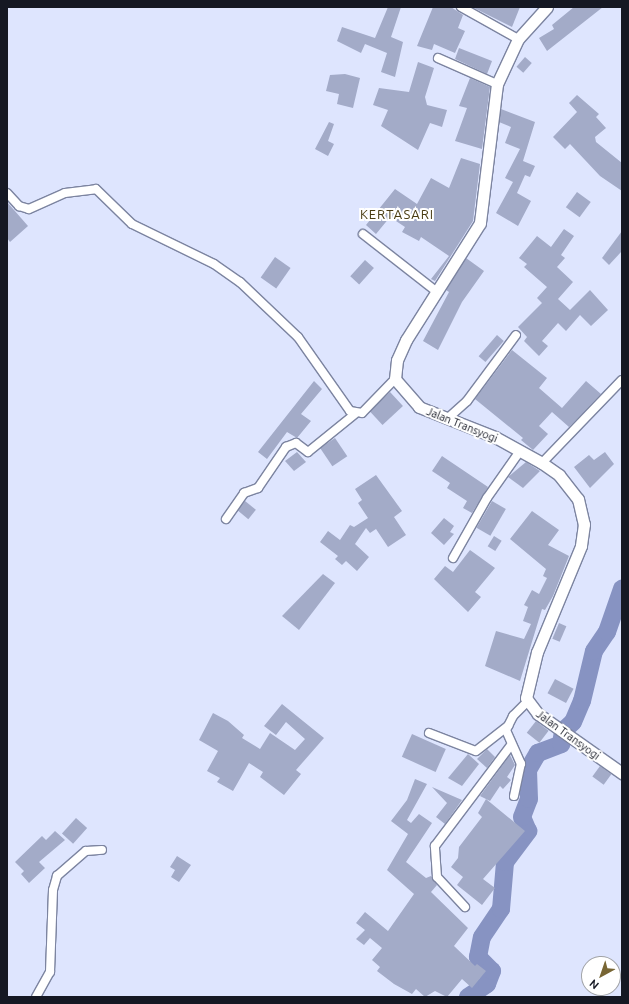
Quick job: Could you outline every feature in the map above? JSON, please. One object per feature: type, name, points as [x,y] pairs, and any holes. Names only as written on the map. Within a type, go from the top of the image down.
[{"type":"main road","points":[[395,379],[401,350],[436,292],[466,249],[484,212],[497,84],[518,39],[547,7]]},
{"type":"main road","name":"Jalan Transyogi","points":[[395,379],[419,407],[495,437],[542,463],[571,487],[582,512],[584,534],[573,570],[537,652],[527,702],[622,773]]},
{"type":"street","points":[[461,7],[518,39]]},
{"type":"street","points":[[438,58],[497,84]]},
{"type":"street","points":[[7,192],[19,206],[29,209],[65,193],[96,189],[132,224],[214,264],[240,282],[298,337],[332,382],[342,403],[355,414]]},
{"type":"street","points":[[363,234],[436,292]]},
{"type":"street","points":[[447,419],[467,401],[516,335]]},
{"type":"street","points":[[226,519],[244,493],[258,488],[286,447],[296,443],[308,452],[355,414],[366,410],[395,379]]},
{"type":"street","points":[[542,463],[622,380]]},
{"type":"street","points":[[453,558],[487,498],[520,451]]},
{"type":"street","points":[[429,734],[476,751],[508,726],[527,702]]},
{"type":"street","points":[[508,726],[506,736],[521,764],[514,796]]},
{"type":"street","points":[[465,907],[437,877],[435,846],[512,745]]},
{"type":"street","points":[[36,997],[50,972],[53,890],[57,876],[86,851],[102,850]]},
{"type":"building","points":[[388,7],[401,7],[391,37],[403,42],[395,77],[381,72],[387,53],[365,44],[361,53],[337,41],[342,27],[375,38]]},
{"type":"building","points":[[433,7],[451,7],[463,15],[458,28],[465,31],[455,53],[434,44],[432,50],[417,46]]},
{"type":"building","points":[[472,7],[520,7],[512,27]]},
{"type":"building","points":[[574,7],[603,7],[547,51],[539,38],[554,29],[552,25]]},
{"type":"building","points":[[459,48],[492,61],[487,74],[455,59]]},
{"type":"building","points":[[525,57],[532,63],[523,73],[516,67]]},
{"type":"building","points":[[418,62],[434,68],[425,97],[427,105],[447,110],[442,127],[430,123],[418,150],[381,126],[388,110],[373,105],[379,88],[409,92]]},
{"type":"building","points":[[345,74],[360,78],[353,108],[337,104],[339,94],[326,91],[330,75]]},
{"type":"building","points":[[470,78],[490,87],[482,149],[455,141],[467,108],[459,106]]},
{"type":"building","points":[[577,95],[599,114],[596,117],[606,128],[595,137],[596,142],[622,163],[622,191],[600,176],[570,144],[565,149],[553,137],[577,112],[569,103]]},
{"type":"building","points":[[501,109],[535,122],[523,161],[535,166],[530,177],[525,175],[517,193],[531,201],[518,226],[496,213],[513,182],[505,178],[520,149],[505,143],[511,127],[499,122]]},
{"type":"building","points":[[329,122],[334,124],[328,141],[334,144],[328,156],[315,149]]},
{"type":"building","points":[[461,158],[480,164],[473,221],[435,281],[431,279],[449,256],[421,237],[419,241],[402,232],[405,227],[390,217],[376,234],[366,225],[395,189],[417,204],[431,178],[449,188]]},
{"type":"building","points":[[577,192],[591,202],[580,217],[566,207]]},
{"type":"building","points":[[7,202],[28,226],[10,242],[7,238]]},
{"type":"building","points":[[564,229],[574,236],[561,255],[565,258],[557,267],[573,282],[558,299],[570,310],[590,290],[608,310],[591,326],[580,315],[566,331],[558,323],[542,341],[548,346],[539,356],[524,341],[527,337],[518,327],[542,303],[537,298],[547,287],[524,267],[527,264],[519,258],[537,236],[551,247]]},
{"type":"building","points":[[622,231],[622,251],[609,265],[602,258]]},
{"type":"building","points":[[275,257],[291,268],[276,288],[261,277]]},
{"type":"building","points":[[466,258],[484,271],[462,302],[438,350],[423,341],[449,292],[446,290]]},
{"type":"building","points":[[365,260],[374,268],[359,284],[350,276]]},
{"type":"building","points":[[497,335],[504,341],[485,362],[479,356]]},
{"type":"building","points":[[512,350],[547,378],[539,388],[562,408],[586,381],[601,394],[569,427],[552,412],[539,426],[548,434],[533,450],[521,440],[523,438],[475,399]]},
{"type":"building","points":[[314,381],[322,389],[301,414],[311,421],[297,438],[287,432],[267,459],[258,452]]},
{"type":"building","points":[[390,392],[403,406],[382,425],[370,411]]},
{"type":"building","points":[[335,438],[347,456],[332,466],[320,448]]},
{"type":"building","points":[[297,452],[306,462],[294,471],[285,461]]},
{"type":"building","points":[[605,452],[614,464],[590,488],[574,467],[589,455],[594,460]]},
{"type":"building","points":[[442,456],[488,487],[472,513],[463,508],[467,501],[447,488],[450,483],[432,471]]},
{"type":"building","points":[[526,462],[540,471],[523,488],[508,477]]},
{"type":"building","points":[[376,475],[402,511],[394,517],[406,535],[388,547],[376,529],[370,533],[366,528],[355,544],[369,557],[357,571],[346,561],[342,565],[335,559],[338,556],[320,542],[328,531],[340,540],[350,525],[354,527],[368,518],[358,503],[362,500],[355,489]]},
{"type":"building","points":[[245,501],[256,510],[248,519],[237,510]]},
{"type":"building","points":[[492,501],[506,509],[490,536],[477,528]]},
{"type":"building","points":[[532,511],[559,530],[548,545],[569,556],[553,596],[545,610],[542,609],[520,681],[485,666],[496,631],[524,639],[531,624],[523,621],[528,607],[524,605],[532,590],[539,594],[547,578],[543,576],[546,569],[510,539]]},
{"type":"building","points":[[444,518],[454,526],[450,532],[454,534],[444,545],[431,533]]},
{"type":"building","points":[[494,536],[502,541],[495,551],[488,546]]},
{"type":"building","points":[[470,550],[495,568],[475,592],[481,597],[468,612],[434,579],[445,566],[453,572]]},
{"type":"building","points":[[323,574],[335,583],[299,630],[282,616]]},
{"type":"building","points":[[559,623],[566,626],[560,642],[552,639]]},
{"type":"building","points":[[555,679],[574,689],[566,703],[547,693]]},
{"type":"building","points":[[282,704],[324,738],[296,770],[301,774],[284,795],[260,777],[263,772],[249,763],[233,791],[217,782],[220,778],[207,771],[218,751],[199,740],[213,713],[228,721],[244,735],[242,738],[260,749],[270,733],[295,750],[305,739],[286,722],[276,735],[264,726]]},
{"type":"building","points":[[536,721],[549,731],[539,743],[527,733]]},
{"type":"building","points":[[412,734],[446,749],[436,772],[402,757]]},
{"type":"building","points":[[487,749],[495,757],[487,768],[477,759]]},
{"type":"building","points":[[468,754],[479,764],[462,786],[448,778]]},
{"type":"building","points":[[510,755],[515,765],[507,777],[511,780],[503,789],[500,786],[490,801],[480,796]]},
{"type":"building","points":[[600,766],[611,774],[604,785],[592,777]]},
{"type":"building","points":[[415,779],[427,784],[407,820],[411,823],[419,814],[432,823],[406,862],[426,878],[431,876],[437,885],[431,892],[468,928],[454,946],[475,966],[477,964],[486,971],[472,988],[462,979],[447,997],[435,991],[425,997],[416,989],[412,994],[394,984],[377,971],[380,967],[372,960],[382,948],[370,938],[364,945],[356,939],[365,930],[356,923],[365,912],[388,931],[414,894],[387,870],[408,834],[391,821],[407,800]]},
{"type":"building","points":[[432,787],[462,800],[445,824],[436,817],[447,803]]},
{"type":"building","points":[[486,799],[525,831],[483,879],[495,888],[482,905],[457,885],[463,877],[451,867],[458,858],[459,847],[482,817],[478,813]]},
{"type":"building","points":[[76,818],[87,828],[73,844],[62,834]]},
{"type":"building","points":[[55,831],[65,840],[39,862],[45,868],[29,883],[21,874],[24,871],[15,862],[42,836],[46,840]]},
{"type":"building","points":[[177,856],[191,865],[179,882],[171,877],[175,870],[170,867]]},
{"type":"waterway","points":[[468,997],[487,984],[492,971],[478,957],[482,937],[501,909],[505,862],[528,831],[522,817],[529,799],[528,770],[538,753],[561,744],[563,731],[573,722],[582,701],[594,651],[607,632],[622,589]]},
{"type":"district","name":"KERTASARI","points":[[397,214]]}]
